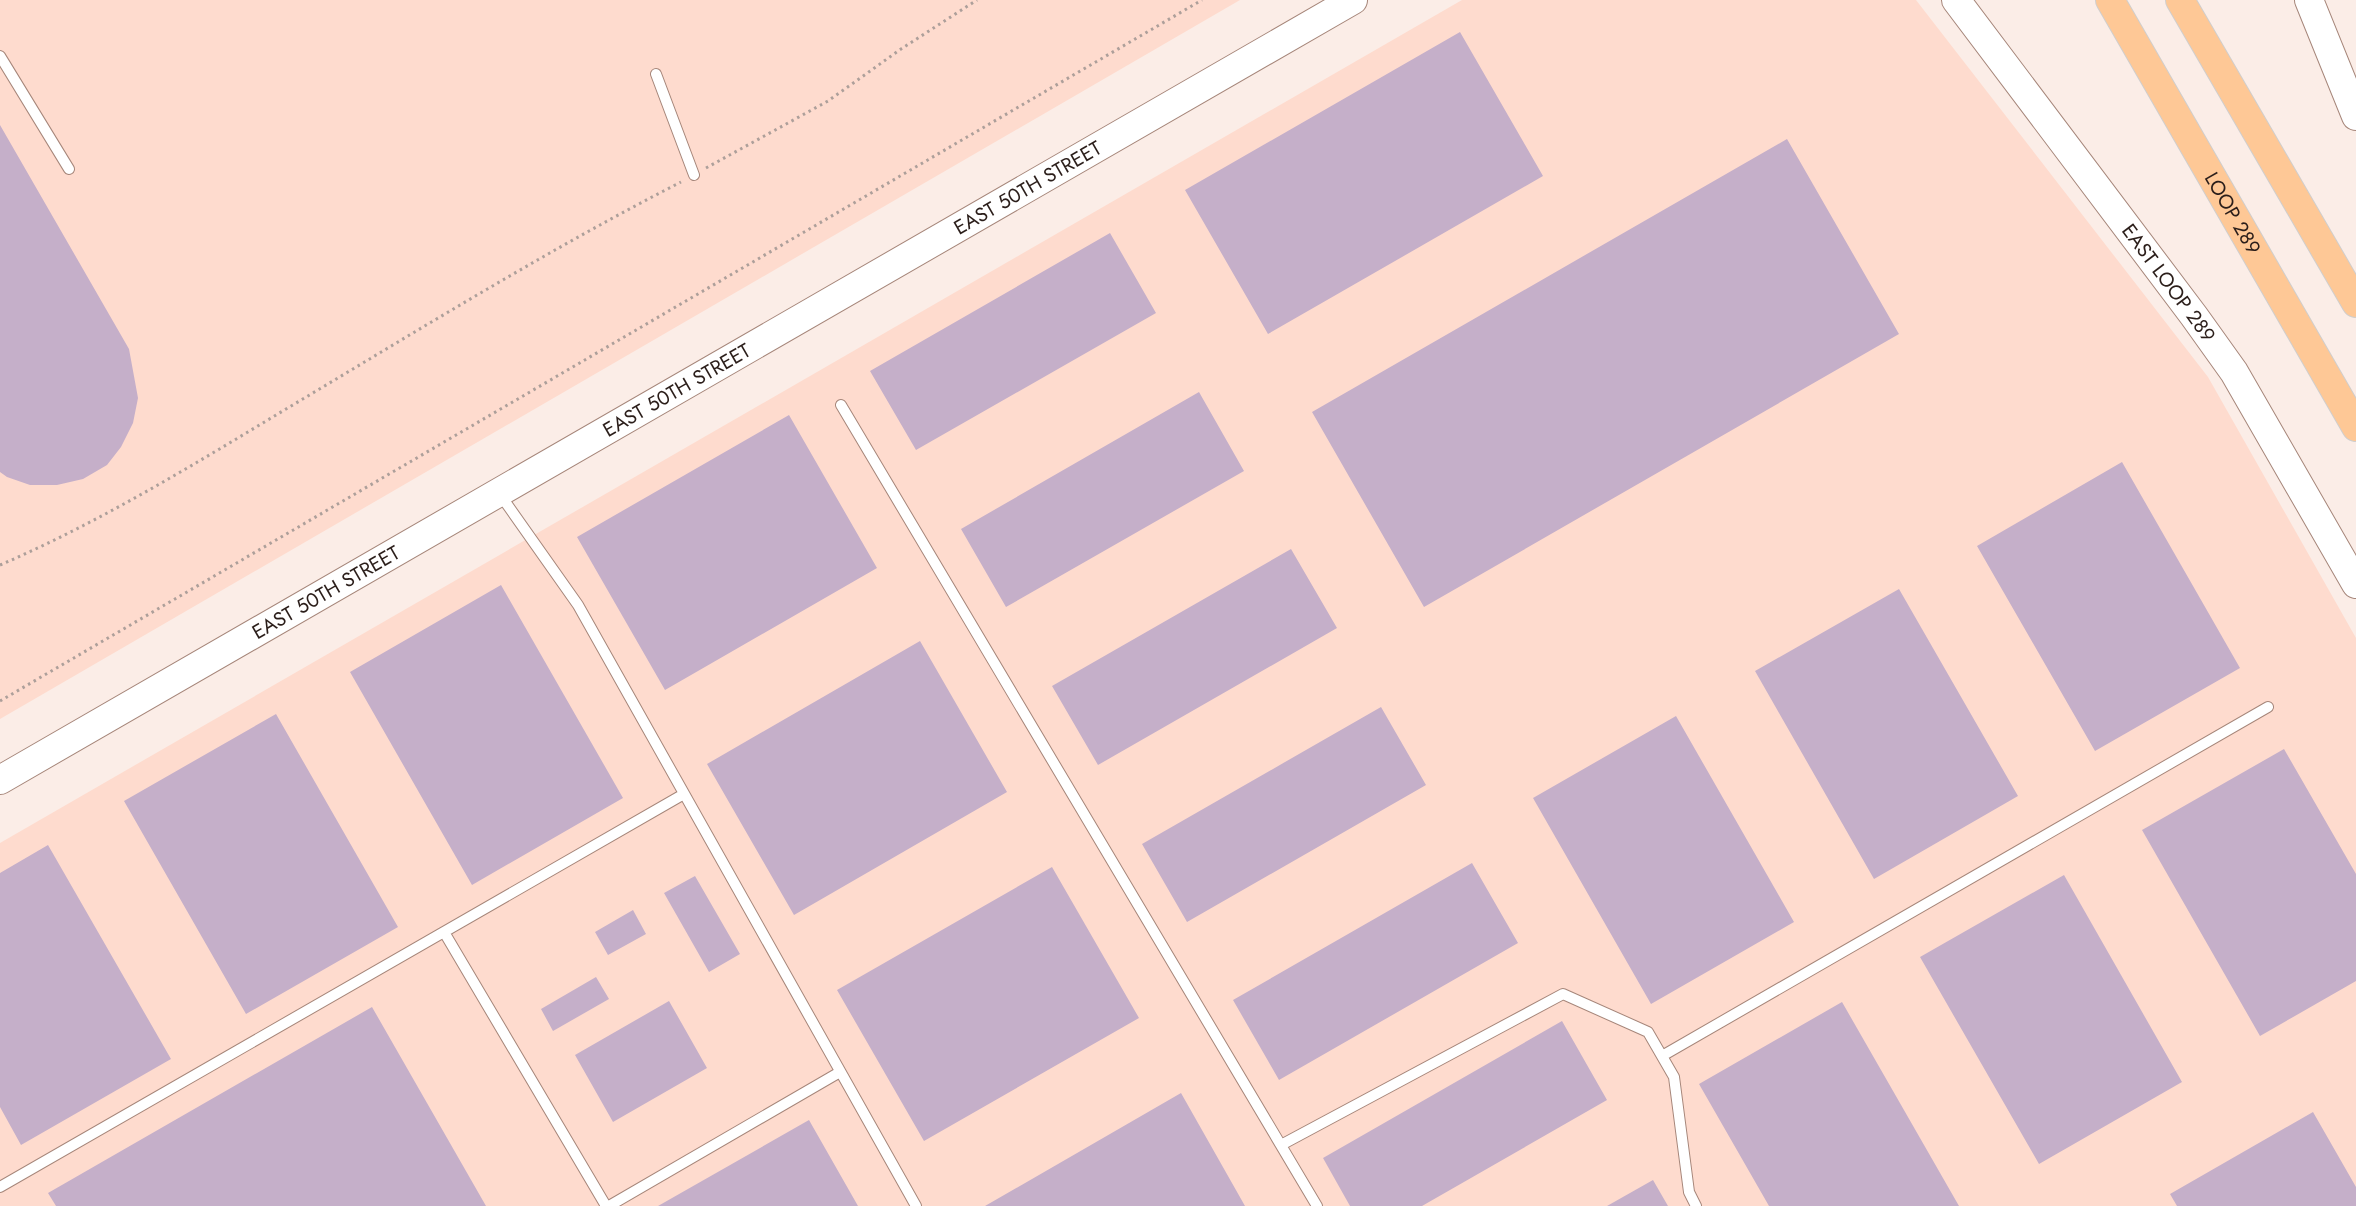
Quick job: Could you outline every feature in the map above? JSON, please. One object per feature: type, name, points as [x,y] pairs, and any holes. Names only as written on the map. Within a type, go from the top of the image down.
[{"type":"highway","name":"LOOP 289","points":[[2110,0],[2356,427]]},
{"type":"highway","points":[[2180,0],[2356,303]]},
{"type":"main road","name":"EAST 50TH STREET","points":[[0,780],[1353,0]]},
{"type":"main road","name":"EAST LOOP 289","points":[[1956,0],[2234,372],[2356,584]]},
{"type":"main road","points":[[2309,0],[2356,116]]},
{"type":"lane","points":[[0,56],[69,169]]},
{"type":"lane","points":[[656,74],[694,175]]},
{"type":"lane","points":[[841,405],[1317,1206]]},
{"type":"lane","points":[[499,492],[578,604],[916,1206]]},
{"type":"lane","points":[[1662,1056],[2268,708]]},
{"type":"lane","points":[[0,1187],[684,794]]},
{"type":"lane","points":[[444,932],[608,1206],[840,1072]]},
{"type":"lane","points":[[1281,1145],[1563,994],[1648,1032],[1674,1077],[1689,1192],[1696,1206]]},
{"type":"path","points":[[0,565],[53,542],[154,488],[596,225],[694,175],[828,101],[901,49],[977,0]]},
{"type":"path","points":[[0,701],[1202,0]]},
{"type":"shaded area","points":[[0,0],[1240,0],[0,719]]},
{"type":"shaded area","points":[[1462,0],[1916,0],[2208,377],[2356,638],[2356,1206],[0,1206],[0,843]]},
{"type":"building","points":[[1460,32],[1543,176],[1268,334],[1185,190]]},
{"type":"building","points":[[0,125],[129,349],[138,398],[133,423],[121,447],[107,465],[83,479],[57,485],[30,485],[7,477],[0,472]]},
{"type":"building","points":[[1787,139],[1899,334],[1424,607],[1312,412]]},
{"type":"building","points":[[1110,233],[1156,313],[916,450],[870,371]]},
{"type":"building","points":[[1199,392],[1244,471],[1006,607],[961,529]]},
{"type":"building","points":[[789,415],[877,568],[665,690],[577,537]]},
{"type":"building","points":[[2122,462],[2240,668],[2095,751],[1977,546]]},
{"type":"building","points":[[1291,549],[1337,628],[1098,765],[1052,686]]},
{"type":"building","points":[[501,585],[623,798],[472,885],[350,672]]},
{"type":"building","points":[[1899,589],[2018,796],[1874,879],[1755,671]]},
{"type":"building","points":[[920,641],[1007,792],[794,915],[707,764]]},
{"type":"building","points":[[1381,707],[1426,785],[1187,922],[1142,844]]},
{"type":"building","points":[[276,714],[398,927],[246,1014],[124,801]]},
{"type":"building","points":[[1676,716],[1794,922],[1651,1004],[1533,798]]},
{"type":"building","points":[[2284,749],[2356,874],[2356,981],[2260,1036],[2142,830]]},
{"type":"building","points":[[48,845],[171,1059],[21,1145],[0,1107],[0,873]]},
{"type":"building","points":[[1472,863],[1518,943],[1279,1080],[1233,1000]]},
{"type":"building","points":[[1052,867],[1139,1018],[924,1141],[837,990]]},
{"type":"building","points":[[2064,875],[2182,1082],[2039,1164],[1920,957]]},
{"type":"building","points":[[695,876],[740,954],[709,972],[664,893]]},
{"type":"building","points":[[633,910],[646,934],[608,955],[595,932]]},
{"type":"building","points":[[596,977],[609,999],[553,1031],[541,1009]]},
{"type":"building","points":[[669,1001],[707,1068],[613,1122],[575,1055]]},
{"type":"building","points":[[1842,1002],[1959,1206],[1769,1206],[1699,1084]]},
{"type":"building","points":[[372,1007],[486,1206],[56,1206],[48,1193]]},
{"type":"building","points":[[1562,1021],[1607,1100],[1422,1206],[1350,1206],[1323,1158]]},
{"type":"building","points":[[1181,1093],[1245,1206],[985,1206]]},
{"type":"building","points":[[2313,1112],[2356,1187],[2356,1206],[2177,1206],[2170,1194]]},
{"type":"building","points":[[809,1120],[858,1206],[658,1206]]},
{"type":"building","points":[[1653,1180],[1668,1206],[1607,1206]]}]
